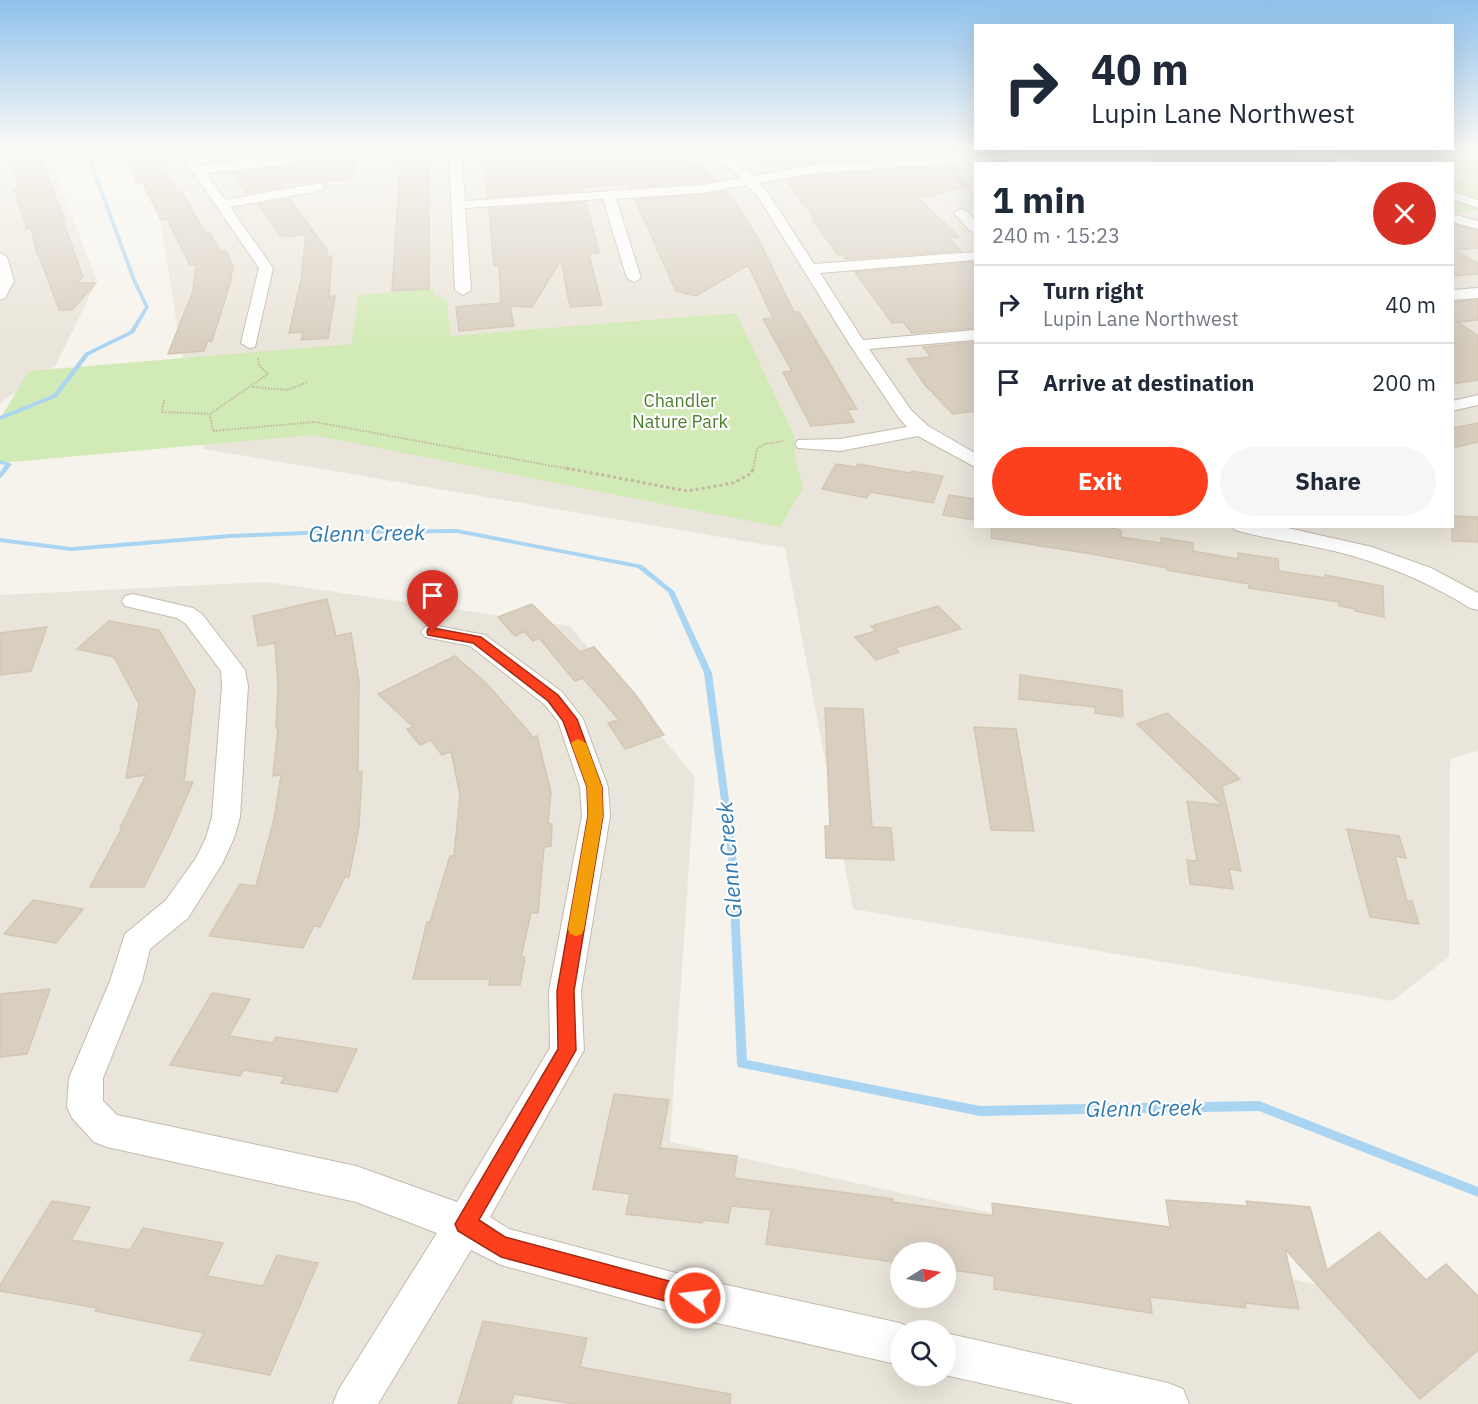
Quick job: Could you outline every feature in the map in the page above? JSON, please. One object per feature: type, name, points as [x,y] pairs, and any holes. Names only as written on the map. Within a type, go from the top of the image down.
[{"type":"street","points":[[228,213],[266,268],[251,347]]},
{"type":"street","points":[[459,213],[463,290]]},
{"type":"street","points":[[613,213],[634,278]]},
{"type":"street","points":[[774,213],[893,399],[921,430],[974,460]]},
{"type":"street","points":[[961,213],[974,227]]},
{"type":"street","points":[[1454,219],[1478,225]]},
{"type":"street","points":[[1454,232],[1478,232]]},
{"type":"street","points":[[810,269],[974,256]]},
{"type":"street","points":[[0,257],[8,278],[5,289],[0,295]]},
{"type":"street","points":[[1454,295],[1478,293]]},
{"type":"street","points":[[858,345],[974,335]]},
{"type":"street","points":[[1454,406],[1478,400]]},
{"type":"street","points":[[805,444],[840,446],[921,430]]},
{"type":"street","points":[[1262,528],[1320,534],[1414,568],[1477,601]]},
{"type":"street","points":[[133,601],[185,612],[194,619],[232,670],[235,686],[226,817],[220,838],[207,864],[177,909],[136,943],[126,981],[86,1078],[85,1107],[107,1130],[356,1184],[465,1224],[501,1246],[695,1298],[890,1342]]},
{"type":"street","points":[[354,1404],[465,1224],[567,1050],[565,991],[596,816],[594,787],[570,719],[553,698],[477,640],[433,632]]},
{"type":"street","points":[[956,1356],[1168,1404]]},
{"type":"path","points":[[165,400],[162,412],[210,414],[233,396],[253,387],[268,374],[259,365],[258,357],[251,347]]},
{"type":"path","points":[[253,387],[288,390],[307,382]]},
{"type":"path","points":[[210,414],[213,431],[315,422],[687,491],[733,483],[752,473],[757,449],[765,444],[789,441],[805,444]]},
{"type":"shaded area","points":[[0,213],[71,213],[97,281],[56,365],[0,403]]},
{"type":"shaded area","points":[[159,213],[974,213],[974,528],[1454,528],[1454,213],[1478,213],[1478,751],[1450,759],[1449,957],[1392,1001],[853,909],[785,548],[204,449],[180,345]]},
{"type":"shaded area","points":[[266,582],[570,626],[695,777],[670,1142],[1478,1320],[1478,1404],[0,1404],[0,595]]},
{"type":"green space","name":"Chandler Nature Park","points":[[433,289],[435,295],[447,299],[450,336],[736,313],[798,444],[794,452],[803,488],[780,527],[313,435],[0,463],[0,419],[29,371],[352,344],[358,295]]},
{"type":"building","points":[[22,213],[62,213],[83,277],[77,283],[96,283],[72,310],[59,310],[39,255],[37,255],[31,228],[27,229]]},
{"type":"building","points":[[157,213],[194,213],[221,252],[226,251],[233,266],[230,284],[212,341],[208,341],[204,351],[168,354],[193,291],[196,264],[190,265],[167,219],[161,220]]},
{"type":"building","points":[[264,213],[300,213],[327,250],[327,257],[332,256],[329,297],[335,296],[328,338],[301,340],[303,332],[289,333],[301,280],[306,234],[280,236]]},
{"type":"building","points":[[397,213],[429,213],[429,289],[392,291]]},
{"type":"building","points":[[489,213],[589,213],[599,253],[590,253],[590,259],[602,305],[570,307],[561,260],[532,307],[510,306],[514,326],[459,331],[456,307],[501,303],[499,265],[494,266]]},
{"type":"building","points":[[641,213],[741,213],[759,240],[794,312],[799,312],[857,409],[847,410],[854,422],[811,426],[783,372],[792,371],[763,319],[773,318],[748,265],[696,296],[676,291]]},
{"type":"building","points":[[810,213],[933,213],[959,237],[949,238],[961,251],[846,259],[842,254],[838,255],[812,219],[815,219]]},
{"type":"building","points":[[1454,225],[1478,231],[1478,248],[1455,250],[1478,263],[1478,274],[1454,276]]},
{"type":"building","points":[[973,262],[974,328],[912,333],[903,322],[892,323],[855,272]]},
{"type":"building","points":[[1478,300],[1478,320],[1458,322],[1478,336],[1478,380],[1454,384],[1454,302]]},
{"type":"building","points":[[974,342],[974,411],[953,414],[925,385],[907,359],[931,357],[923,347]]},
{"type":"building","points":[[1478,423],[1478,442],[1454,448],[1454,428]]},
{"type":"building","points":[[836,464],[856,467],[858,464],[943,476],[933,503],[870,492],[867,498],[822,489]]},
{"type":"building","points":[[949,495],[974,499],[974,520],[943,515]]},
{"type":"building","points":[[1454,516],[1478,517],[1478,542],[1452,541]]},
{"type":"building","points":[[992,528],[1112,528],[1121,530],[1121,537],[1161,543],[1161,538],[1193,543],[1193,551],[1238,559],[1238,553],[1278,559],[1279,571],[1325,578],[1325,575],[1383,586],[1384,617],[1339,606],[1339,602],[1249,588],[1249,584],[1092,554],[991,538]]},
{"type":"building","points":[[327,599],[336,636],[351,633],[359,681],[358,772],[362,772],[359,827],[349,877],[345,877],[320,927],[314,926],[303,948],[209,936],[240,884],[256,886],[274,819],[281,775],[273,776],[278,727],[276,728],[278,685],[275,643],[258,646],[253,616]]},
{"type":"building","points":[[532,604],[580,652],[594,647],[635,694],[664,735],[625,749],[608,723],[619,720],[583,678],[575,681],[539,638],[533,641],[524,631],[515,636],[498,617]]},
{"type":"building","points":[[938,606],[961,629],[895,648],[899,652],[876,660],[855,637],[876,631],[871,626]]},
{"type":"building","points":[[109,621],[159,630],[195,691],[184,782],[193,782],[144,887],[90,887],[122,828],[120,828],[146,775],[126,778],[139,704],[114,657],[77,649]]},
{"type":"building","points":[[47,627],[31,671],[0,675],[0,633]]},
{"type":"building","points":[[455,656],[487,684],[533,737],[537,736],[551,792],[548,824],[552,824],[551,846],[544,847],[538,913],[531,913],[521,957],[525,957],[520,985],[489,985],[490,979],[413,979],[427,922],[430,922],[450,856],[454,856],[460,795],[451,751],[442,755],[431,740],[420,745],[407,729],[413,727],[378,694]]},
{"type":"building","points":[[1020,675],[1122,690],[1123,717],[1095,713],[1095,707],[1019,699]]},
{"type":"building","points":[[825,708],[863,709],[872,827],[891,828],[894,860],[826,858],[825,826],[830,826]]},
{"type":"building","points":[[1167,713],[1240,779],[1222,786],[1241,871],[1229,869],[1233,889],[1190,884],[1187,860],[1197,861],[1187,801],[1222,805],[1137,724]]},
{"type":"building","points":[[974,727],[1016,729],[1034,831],[991,830]]},
{"type":"building","points":[[1347,829],[1399,836],[1406,858],[1395,856],[1407,901],[1412,901],[1419,924],[1370,917]]},
{"type":"building","points":[[33,900],[83,909],[56,943],[4,934]]},
{"type":"building","points":[[50,989],[27,1054],[0,1057],[0,994]]},
{"type":"building","points":[[212,993],[250,999],[229,1036],[273,1043],[276,1037],[357,1049],[337,1092],[281,1083],[285,1077],[244,1070],[240,1076],[170,1065]]},
{"type":"building","points":[[614,1094],[669,1100],[660,1148],[737,1156],[734,1178],[893,1199],[893,1202],[993,1216],[992,1203],[1170,1227],[1166,1200],[1248,1206],[1246,1201],[1310,1207],[1327,1270],[1379,1232],[1426,1280],[1446,1264],[1478,1296],[1478,1350],[1420,1399],[1285,1249],[1299,1309],[1245,1303],[1246,1308],[1150,1297],[1152,1313],[994,1289],[994,1276],[956,1271],[956,1242],[890,1242],[890,1262],[766,1244],[771,1210],[731,1206],[728,1223],[703,1220],[702,1223],[626,1214],[630,1194],[593,1189]]},
{"type":"building","points":[[52,1201],[90,1207],[71,1240],[130,1250],[143,1228],[223,1243],[207,1276],[263,1286],[277,1255],[318,1263],[270,1375],[190,1360],[204,1333],[95,1311],[97,1308],[0,1291],[0,1285]]},
{"type":"building","points":[[483,1321],[587,1338],[580,1367],[731,1394],[730,1404],[574,1404],[514,1394],[511,1404],[458,1404]]},
{"type":"waterway","name":"Glenn Creek","points":[[0,418],[55,396],[87,354],[132,332],[147,307],[134,280],[109,213]]},
{"type":"waterway","name":"Glenn Creek","points":[[0,462],[9,464],[0,476]]},
{"type":"waterway","name":"Glenn Creek","points":[[0,540],[71,549],[230,536],[457,531],[640,566],[671,591],[708,673],[732,853],[742,1064],[980,1111],[1259,1106],[1478,1192]]},
{"type":"slow traffic","points":[[576,929],[596,816],[594,787],[578,743]]},
{"type":"route","points":[[433,632],[477,640],[553,698],[570,719],[594,787],[596,816],[565,991],[567,1050],[465,1224],[501,1246],[695,1298]]}]
